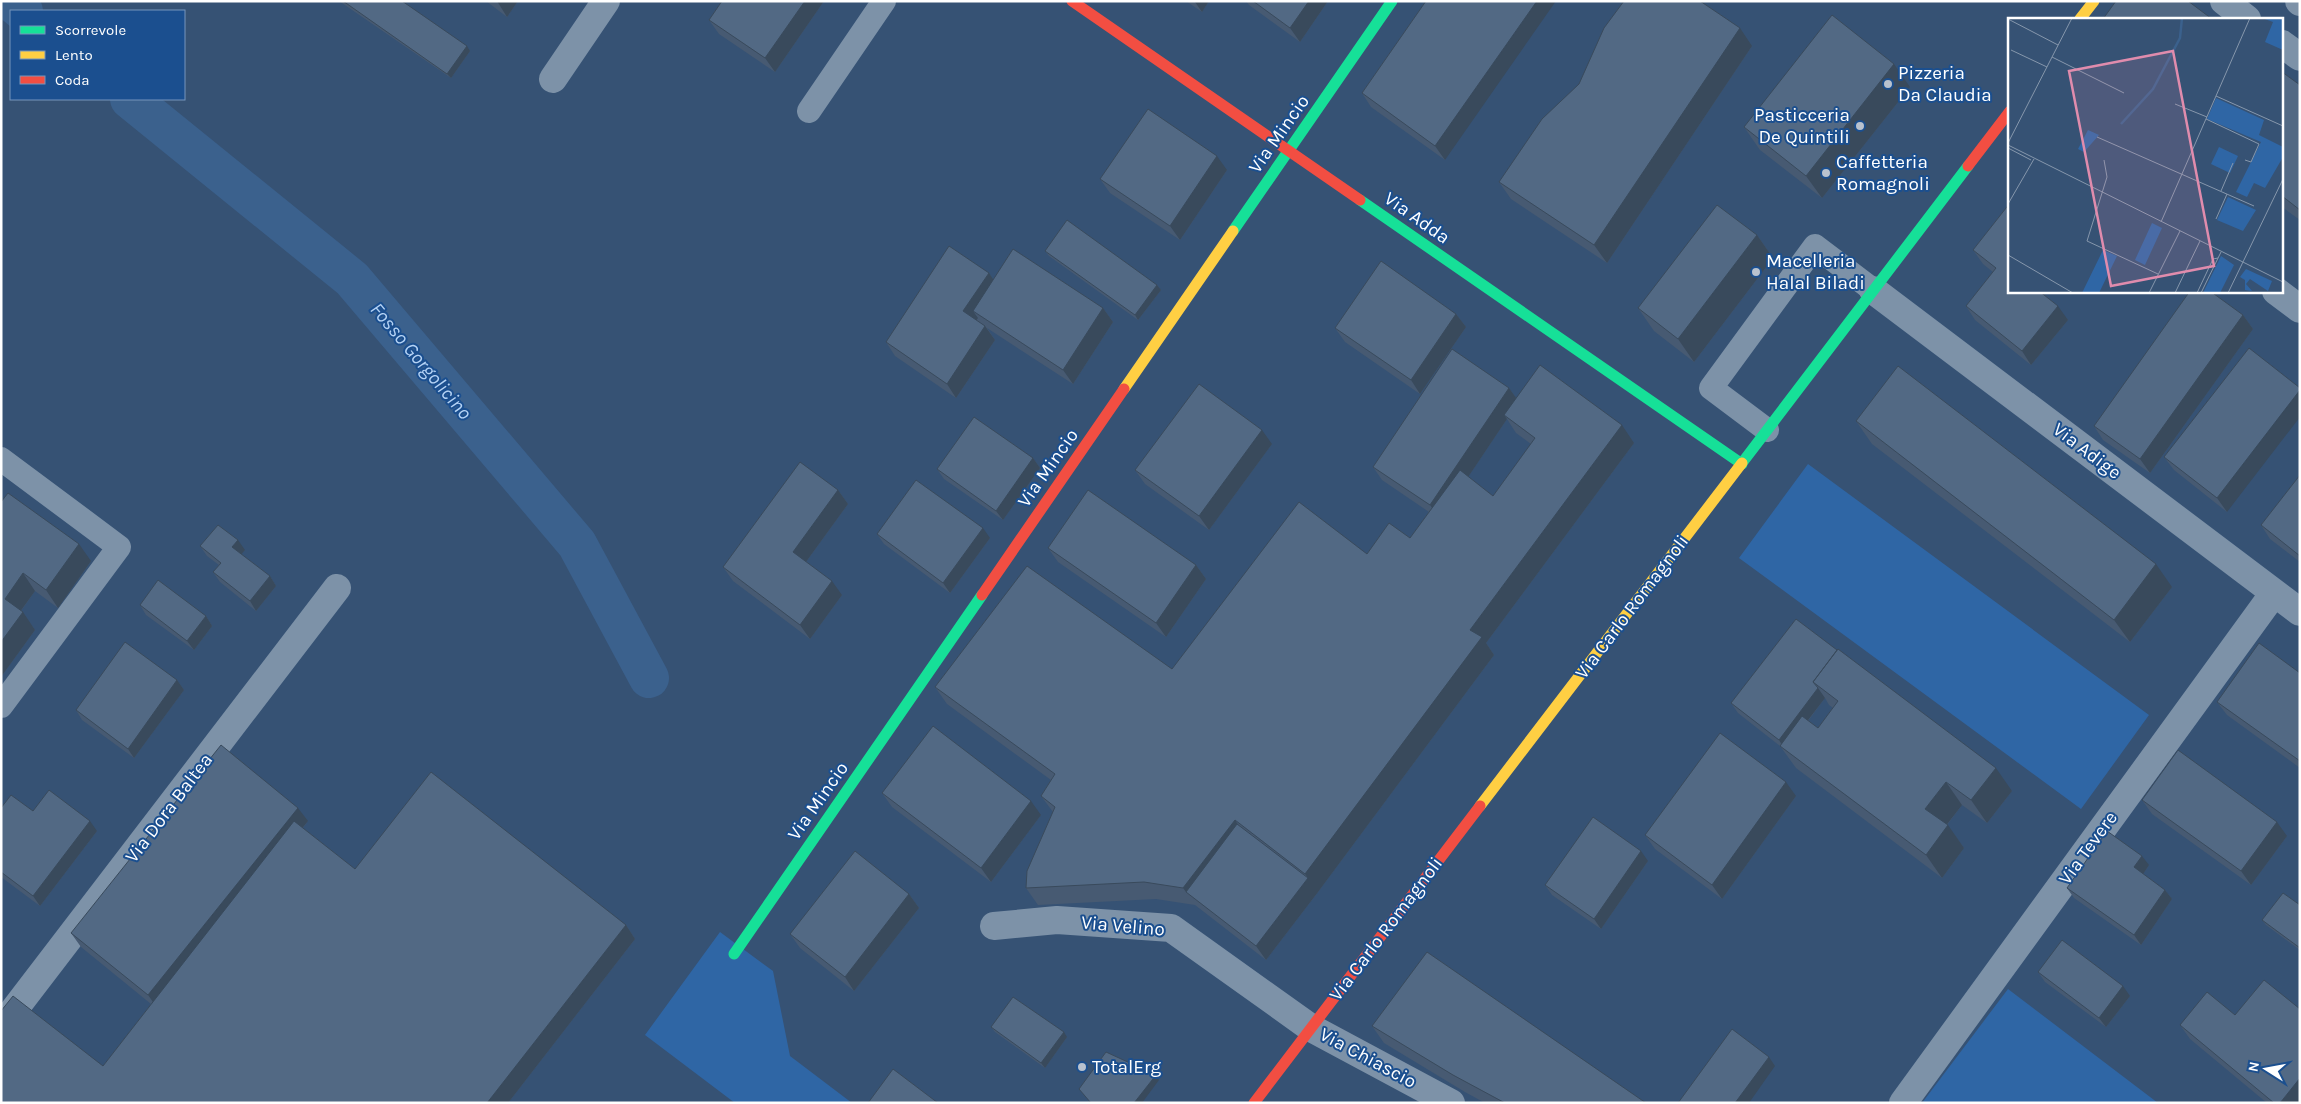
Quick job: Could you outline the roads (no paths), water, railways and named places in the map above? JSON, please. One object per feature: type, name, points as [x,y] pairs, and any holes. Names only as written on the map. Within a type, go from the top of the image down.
[{"type":"street","points":[[553,79],[606,1]]},
{"type":"street","name":"Via Adda","points":[[1072,1],[1742,464]]},
{"type":"street","name":"Via Mincio","points":[[734,954],[1392,1]]},
{"type":"street","points":[[2081,18],[2094,1]]},
{"type":"street","points":[[2224,1],[2246,18]]},
{"type":"street","points":[[2284,45],[2300,57]]},
{"type":"street","name":"Via Carlo Romagnoli","points":[[1254,1103],[2008,114]]},
{"type":"street","name":"Via Adige","points":[[1874,290],[2300,612]]},
{"type":"street","points":[[2277,292],[2300,309]]},
{"type":"street","name":"Via Dora Baltea","points":[[1,1027],[337,588]]},
{"type":"street","name":"Via Tevere","points":[[1903,1103],[2274,593]]},
{"type":"street","name":"Via Velino","points":[[994,926],[1057,920],[1171,928],[1311,1028]]},
{"type":"street","name":"Via Chiascio","points":[[1311,1028],[1451,1103]]},
{"type":"lane","points":[[809,111],[884,1]]},
{"type":"lane","points":[[1767,430],[1710,388],[1815,246],[1874,290]]},
{"type":"lane","points":[[1,459],[119,547],[1,706]]},
{"type":"waterway","name":"Fosso Gorgolicino","points":[[11,1],[22,10]]},
{"type":"waterway","name":"Fosso Gorgolicino","points":[[131,100],[352,279],[577,544],[649,678]]},
{"type":"place","name":"Pizzeria Da Claudia","points":[[1888,84]]},
{"type":"place","name":"Pasticceria De Quintili","points":[[1860,126]]},
{"type":"place","name":"Caffetteria Romagnoli","points":[[1826,173]]},
{"type":"place","name":"Macelleria Halal Biladi","points":[[1756,272]]},
{"type":"place","name":"TotalErg","points":[[1082,1067]]}]
